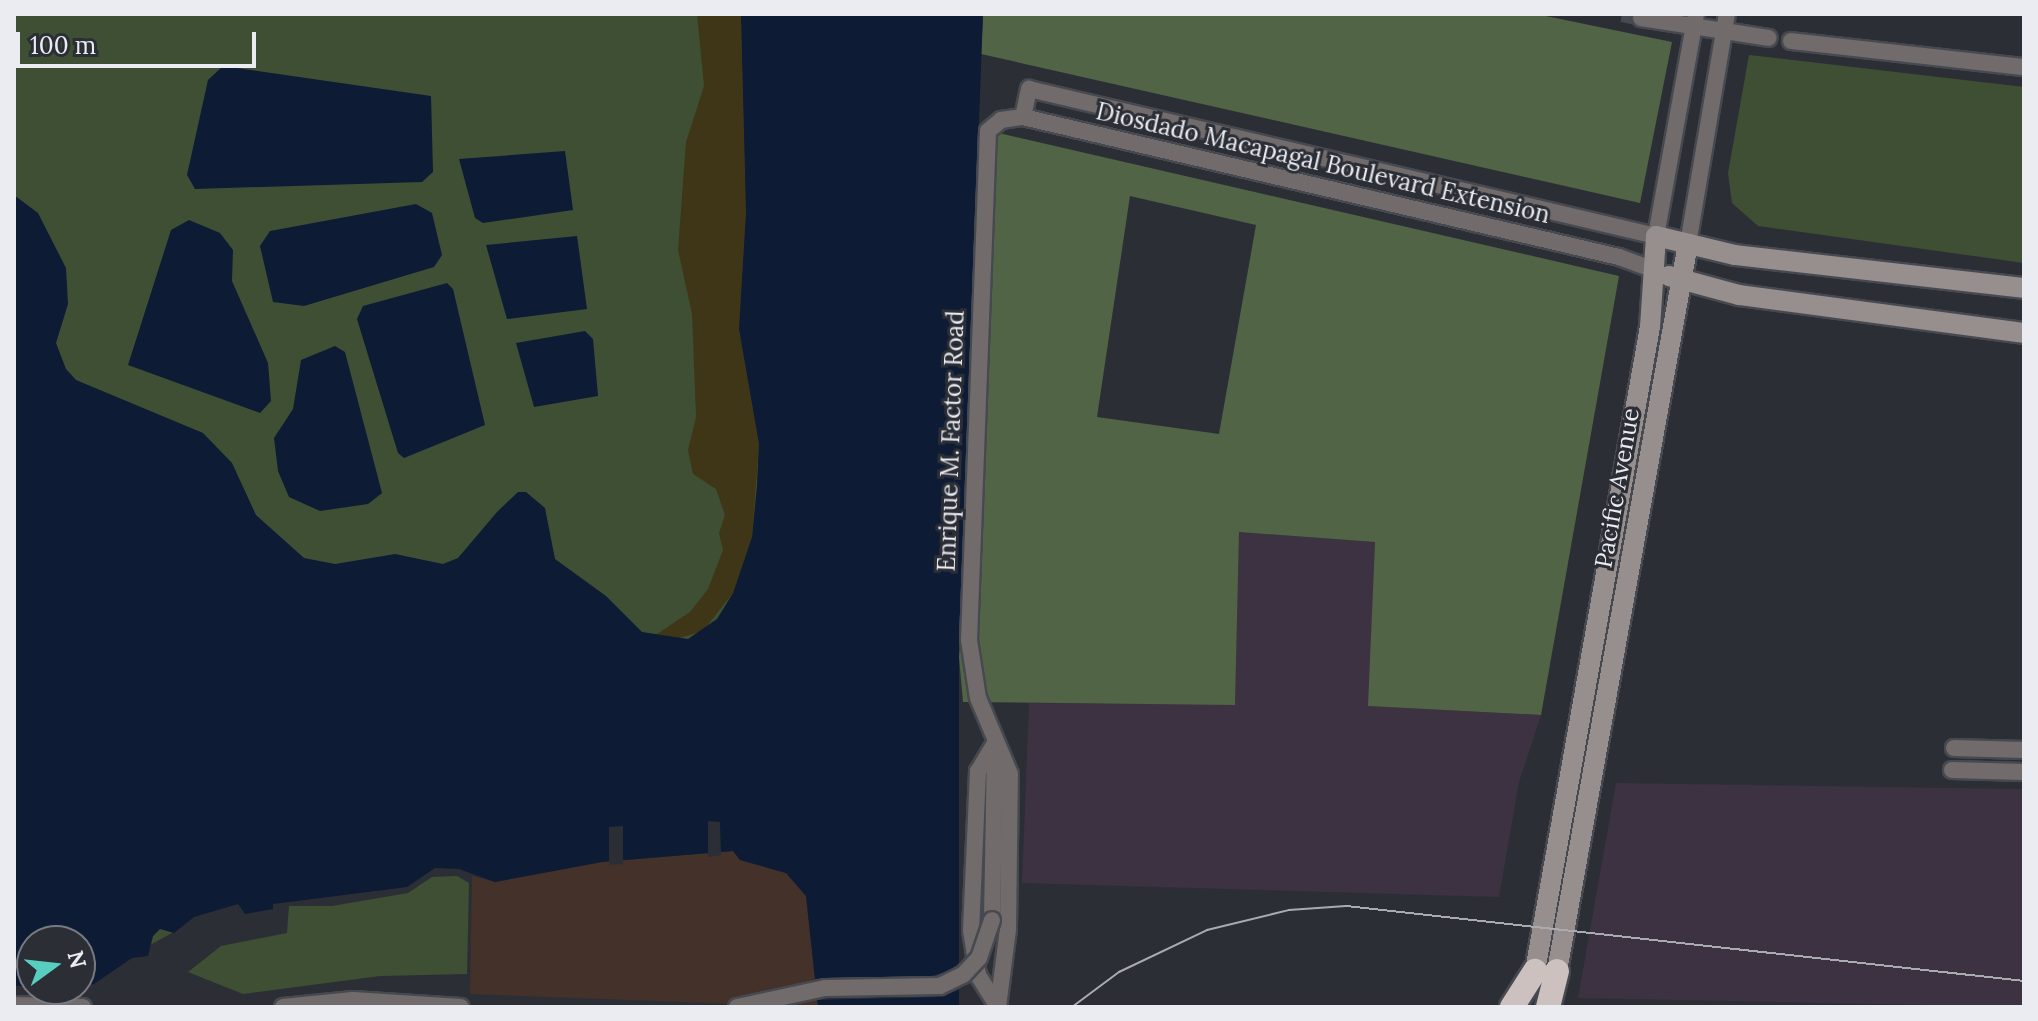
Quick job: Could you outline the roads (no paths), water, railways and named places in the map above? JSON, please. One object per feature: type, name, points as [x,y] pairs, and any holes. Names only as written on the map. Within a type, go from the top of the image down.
[{"type":"highway","points":[[1512,1007],[1546,971]]},
{"type":"highway","points":[[1546,971],[1548,1007]]},
{"type":"main road","points":[[1656,236],[1735,255],[2024,288]]},
{"type":"main road","name":"Pacific Avenue","points":[[1546,971],[1650,327],[1656,236]]},
{"type":"main road","name":"Pacific Avenue","points":[[1546,971],[1688,244]]},
{"type":"main road","points":[[1654,270],[1681,281],[1739,295],[2024,333]]},
{"type":"street","name":"Pacific Avenue","points":[[1688,244],[1727,14]]},
{"type":"street","points":[[1641,18],[1694,21],[1724,33],[1768,38]]},
{"type":"street","name":"Pacific Avenue","points":[[1656,236],[1694,21]]},
{"type":"street","points":[[1791,41],[2024,67]]},
{"type":"street","name":"Diosdado Macapagal Boulevard Extension","points":[[1654,270],[1619,257],[1023,117],[1029,89],[1656,236]]},
{"type":"street","name":"Enrique M. Factor Road","points":[[998,1007],[1008,929],[1010,774],[995,743],[973,681],[969,640],[985,136],[1001,120],[1023,117]]},
{"type":"street","points":[[737,1007],[811,990],[940,986],[963,975],[979,958],[992,920],[995,743]]},
{"type":"street","name":"Enrique M. Factor Road","points":[[995,743],[978,771],[971,930],[978,975],[998,1007]]},
{"type":"street","points":[[1954,748],[2024,750]]},
{"type":"street","points":[[1952,770],[2024,772]]},
{"type":"street","points":[[283,1007],[353,1000],[461,1007]]},
{"type":"street","points":[[14,1005],[83,1007]]},
{"type":"water","points":[[741,14],[983,14],[959,657],[959,1007],[818,1007],[806,896],[786,873],[740,860],[733,851],[602,862],[495,882],[459,869],[435,868],[407,887],[273,904],[273,909],[245,914],[238,904],[194,917],[174,933],[160,929],[153,936],[148,956],[132,958],[96,983],[96,925],[16,925],[14,986],[14,195],[38,213],[66,268],[68,304],[56,343],[66,369],[76,380],[203,433],[232,463],[256,515],[304,558],[335,564],[395,554],[443,564],[458,558],[497,512],[518,492],[526,492],[545,508],[555,559],[606,596],[642,632],[688,639],[717,619],[733,593],[752,537],[759,444],[739,329],[746,212]]},
{"type":"water","points":[[223,66],[431,96],[433,172],[422,182],[195,189],[187,175],[208,80]]},
{"type":"water","points":[[565,151],[573,210],[483,223],[475,218],[459,159]]},
{"type":"water","points":[[416,204],[432,213],[442,255],[434,267],[304,306],[273,302],[260,246],[270,231]]},
{"type":"water","points":[[189,220],[220,233],[233,250],[232,281],[268,363],[271,401],[260,413],[128,365],[171,230]]},
{"type":"water","points":[[577,236],[587,309],[507,319],[486,245]]},
{"type":"water","points":[[447,283],[453,289],[485,425],[404,458],[398,453],[357,319],[363,306]]},
{"type":"water","points":[[585,331],[593,339],[598,396],[534,407],[516,343]]},
{"type":"water","points":[[335,346],[345,352],[382,493],[368,504],[320,511],[289,497],[278,471],[274,438],[293,409],[301,360]]},
{"type":"tunnel","points":[[1622,14],[1641,18]]},
{"type":"tram line","points":[[1072,1007],[1119,972],[1207,930],[1289,910],[1346,906],[2024,981]]}]
